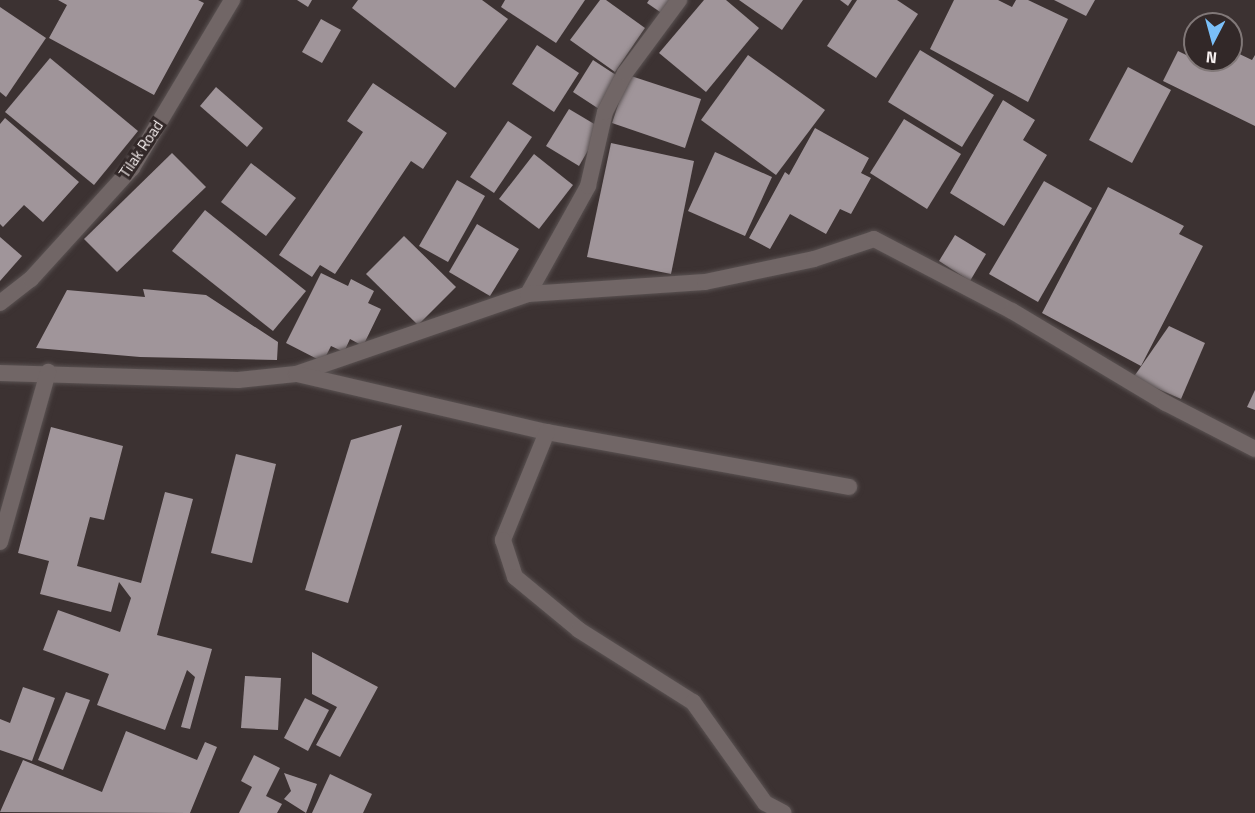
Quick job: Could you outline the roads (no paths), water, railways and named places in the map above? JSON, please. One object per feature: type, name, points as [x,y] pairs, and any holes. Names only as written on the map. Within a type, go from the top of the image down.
[{"type":"street","name":"Tilak Road","points":[[0,303],[31,279],[132,168],[232,0]]},
{"type":"street","points":[[528,294],[588,186],[605,112],[615,93],[679,0]]},
{"type":"street","points":[[0,373],[48,372],[238,380],[297,374],[528,294],[705,282],[814,259],[874,239],[1012,311],[1166,403],[1255,449]]},
{"type":"street","points":[[0,542],[48,372]]},
{"type":"street","points":[[297,374],[547,432],[849,487]]},
{"type":"street","points":[[547,432],[503,540],[515,577],[579,630],[693,702],[765,803],[784,813]]}]
